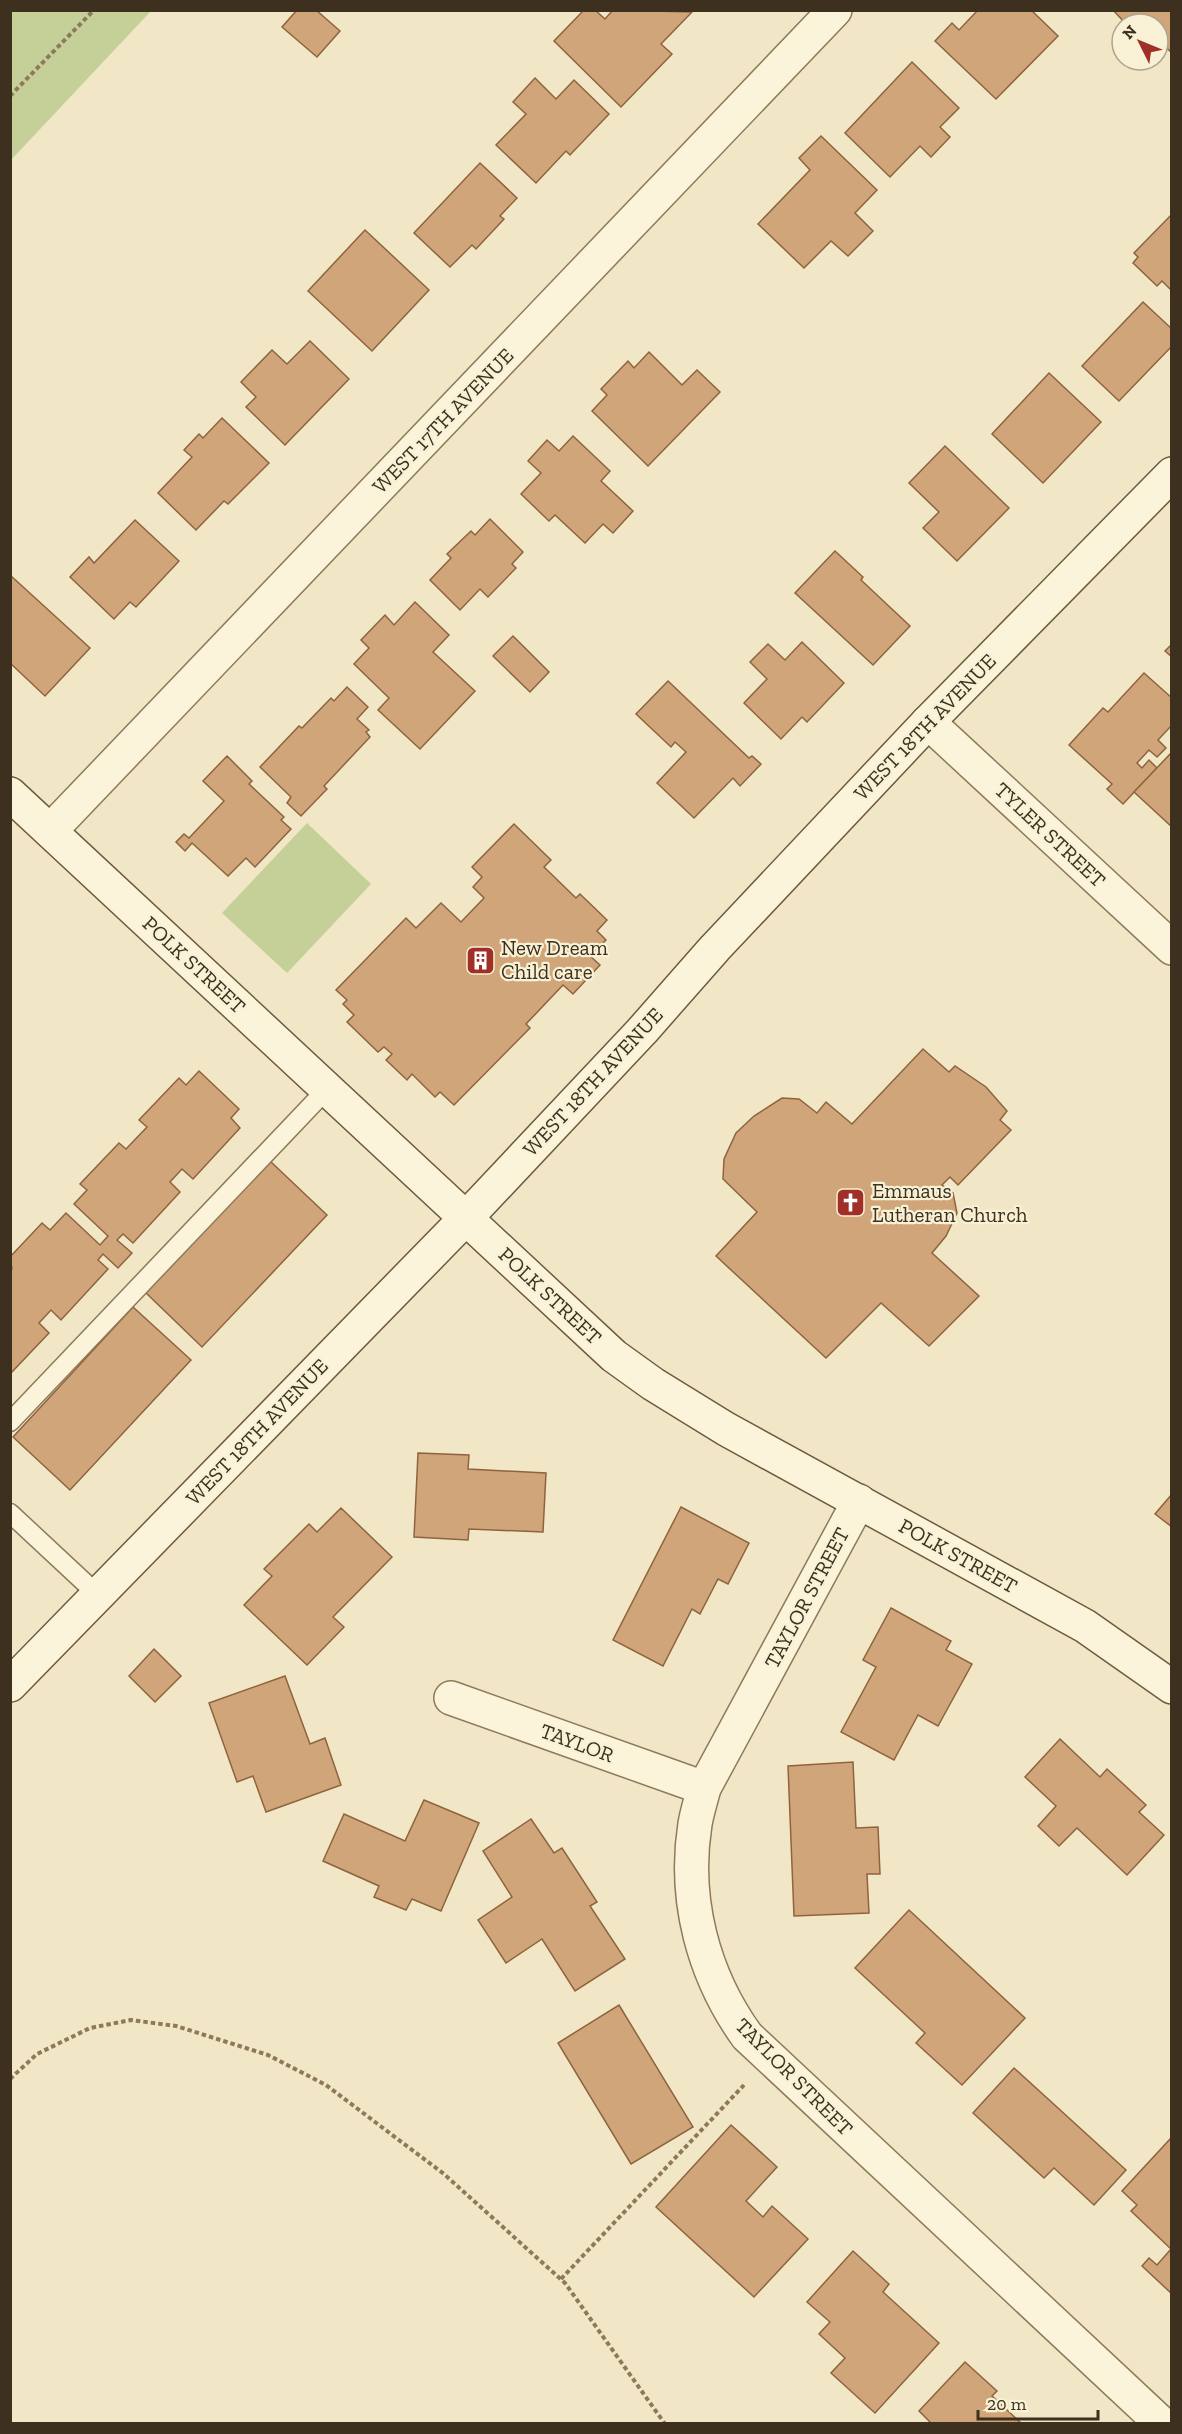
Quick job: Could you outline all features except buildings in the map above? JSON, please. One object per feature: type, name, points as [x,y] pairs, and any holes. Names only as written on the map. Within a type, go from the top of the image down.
[{"type":"street","name":"WEST 17TH AVENUE","points":[[50,831],[835,10]]},
{"type":"street","name":"WEST 18TH AVENUE","points":[[10,1684],[466,1218],[642,1031],[715,948],[928,722],[1172,474]]},
{"type":"street","name":"TYLER STREET","points":[[928,722],[1172,948]]},
{"type":"street","name":"POLK STREET","points":[[10,794],[614,1356],[726,1429],[1085,1626],[1172,1687]]},
{"type":"street","name":"TAYLOR STREET","points":[[859,1502],[704,1788],[695,1824],[692,1857],[694,1899],[703,1950],[714,1981],[729,2011],[747,2036],[1162,2424]]},
{"type":"street","name":"TAYLOR","points":[[451,1698],[704,1788]]},
{"type":"lane","points":[[10,1422],[327,1089]]},
{"type":"lane","points":[[10,1513],[98,1595]]},
{"type":"path","points":[[10,96],[94,10]]},
{"type":"path","points":[[10,2079],[13,2073],[37,2054],[90,2028],[131,2020],[176,2026],[268,2055],[326,2085],[435,2167],[561,2279],[665,2424]]},
{"type":"path","points":[[561,2279],[769,2058]]},
{"type":"green space","points":[[10,11],[151,11],[11,160]]},
{"type":"green space","points":[[307,823],[371,884],[287,973],[222,913]]},
{"type":"place","name":"New Dream Child care","points":[[480,960]]},
{"type":"place","name":"Emmaus Lutheran Church","points":[[851,1203]]}]
